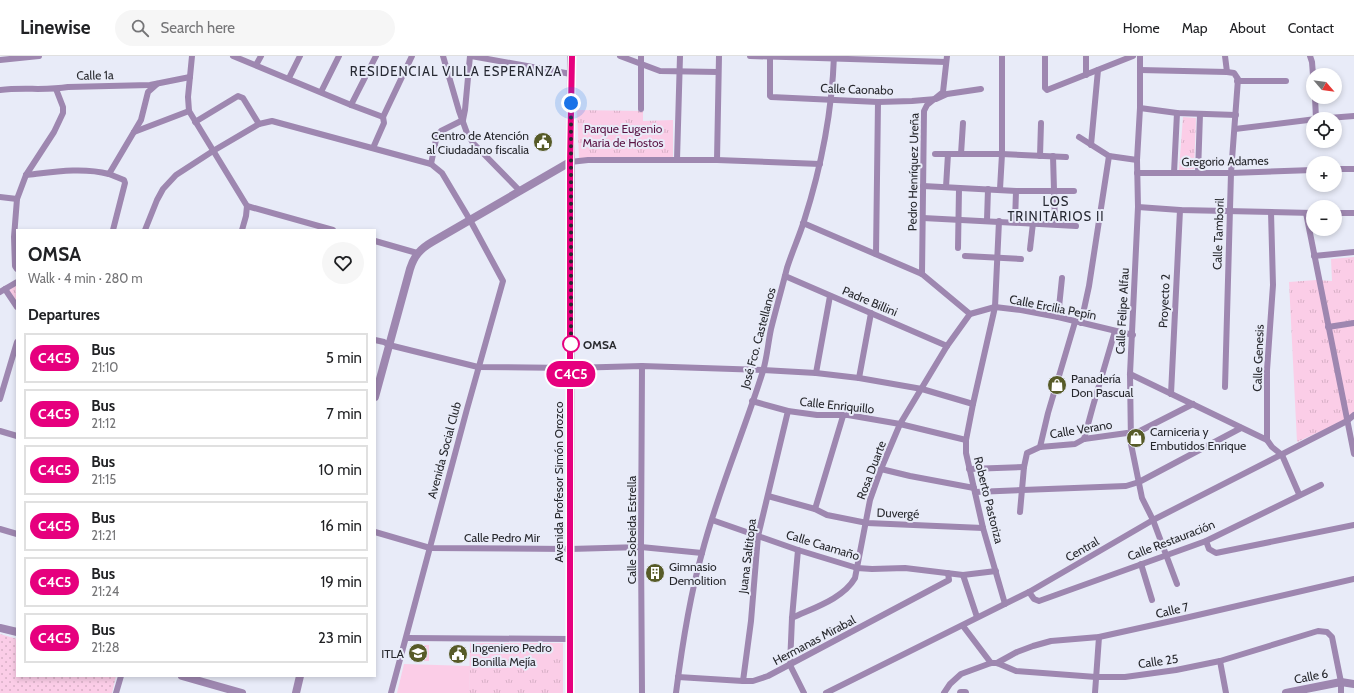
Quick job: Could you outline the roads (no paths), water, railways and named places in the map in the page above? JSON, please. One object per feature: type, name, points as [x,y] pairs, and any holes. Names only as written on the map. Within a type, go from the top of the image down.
[{"type":"main road","name":"Avenida Profesor Simón Orozco","points":[[570,693],[570,162],[572,56]]},
{"type":"street","points":[[0,60],[39,56]]},
{"type":"street","points":[[192,56],[188,97],[189,111],[247,206],[242,229]]},
{"type":"street","points":[[233,56],[383,117]]},
{"type":"street","points":[[256,65],[261,56]]},
{"type":"street","points":[[289,78],[300,56]]},
{"type":"street","points":[[321,92],[339,56]]},
{"type":"street","points":[[351,104],[376,56]]},
{"type":"street","points":[[373,148],[384,123],[383,117],[412,56]]},
{"type":"street","points":[[443,56],[467,133],[473,143],[520,191]]},
{"type":"street","points":[[463,120],[470,56],[571,74]]},
{"type":"street","points":[[620,56],[660,71],[718,72]]},
{"type":"street","points":[[641,56],[641,109]]},
{"type":"street","points":[[677,160],[680,56]]},
{"type":"street","points":[[717,160],[719,56]]},
{"type":"street","points":[[750,56],[946,59]]},
{"type":"street","points":[[1000,189],[1002,154],[1002,56]]},
{"type":"street","points":[[1045,56],[1046,90],[1133,56]]},
{"type":"street","points":[[1086,56],[1086,75]]},
{"type":"street","name":"Calle Felipe Alfau","points":[[1140,56],[1140,108],[1137,160],[1138,207],[1130,374],[1131,444],[1142,498],[1153,520],[1177,584]]},
{"type":"street","points":[[1225,56],[1227,72]]},
{"type":"street","points":[[1310,56],[1312,68]]},
{"type":"street","name":"Calle Caonabo","points":[[770,57],[771,97],[878,102],[912,102],[936,100],[947,94],[981,89]]},
{"type":"street","name":"José Fco. Castellanos","points":[[676,693],[690,603],[702,553],[729,467],[763,370],[785,276],[793,250],[804,223],[820,164],[831,99],[834,58]]},
{"type":"street","name":"Pedro Henríquez Ureña","points":[[922,274],[925,109],[927,105],[936,100],[944,91],[946,59]]},
{"type":"street","points":[[1091,145],[1098,70]]},
{"type":"street","points":[[1140,70],[1227,72],[1234,73],[1238,78],[1238,81],[1286,81]]},
{"type":"street","name":"Calle 1a","points":[[0,90],[19,88],[56,89],[68,87],[157,84],[190,77]]},
{"type":"street","name":"Calle Tamboril","points":[[1225,387],[1231,173],[1238,81]]},
{"type":"street","points":[[109,174],[141,120],[148,92],[157,84]]},
{"type":"street","points":[[16,268],[14,237],[17,199],[26,175],[54,132],[63,113],[63,107],[56,89]]},
{"type":"street","points":[[195,122],[238,96],[243,98],[259,124]]},
{"type":"street","points":[[876,254],[878,102]]},
{"type":"street","points":[[1140,108],[1177,113],[1236,115]]},
{"type":"street","points":[[134,132],[189,111]]},
{"type":"street","points":[[1174,173],[1177,113]]},
{"type":"street","points":[[1198,173],[1200,114]]},
{"type":"street","points":[[1342,117],[1354,116]]},
{"type":"street","points":[[145,229],[163,189],[176,175],[259,124],[272,121],[431,164],[437,135],[441,131],[463,120]]},
{"type":"street","points":[[1235,129],[1306,120]]},
{"type":"street","points":[[961,154],[963,123]]},
{"type":"street","points":[[1040,156],[1041,123]]},
{"type":"street","points":[[1079,138],[1109,156],[1137,160]]},
{"type":"street","points":[[935,154],[1002,154],[1066,157]]},
{"type":"street","points":[[946,187],[948,154]]},
{"type":"street","points":[[1053,156],[1055,224]]},
{"type":"street","points":[[1040,447],[1048,413],[1078,322],[1088,286],[1109,156]]},
{"type":"street","points":[[376,393],[412,262],[417,253],[432,242],[570,162],[588,160],[717,160],[820,164]]},
{"type":"street","name":"Avenida Social Club","points":[[391,693],[407,638],[478,366],[503,281],[442,172],[431,164]]},
{"type":"street","points":[[1342,169],[1354,169]]},
{"type":"street","name":"Gregorio Adames","points":[[1137,173],[1231,173],[1306,170]]},
{"type":"street","points":[[26,175],[74,171],[97,171],[124,180],[125,183],[113,229]]},
{"type":"street","points":[[923,186],[1016,191],[1074,191]]},
{"type":"street","points":[[958,248],[959,189]]},
{"type":"street","points":[[987,220],[988,190]]},
{"type":"street","points":[[1015,222],[1016,191]]},
{"type":"street","points":[[0,197],[17,199]]},
{"type":"street","points":[[247,206],[329,229]]},
{"type":"street","points":[[1138,207],[1180,210],[1306,213]]},
{"type":"street","name":"Proyecto 2","points":[[1171,394],[1180,210]]},
{"type":"street","name":"Calle Genesis","points":[[1267,440],[1267,370],[1273,285],[1271,212]]},
{"type":"street","points":[[1342,213],[1354,214]]},
{"type":"street","points":[[922,218],[987,220],[1076,226]]},
{"type":"street","name":"Roberto Pastoriza","points":[[999,221],[995,307],[973,404],[966,440],[966,453],[983,528],[1005,604]]},
{"type":"street","points":[[804,223],[922,274],[970,314]]},
{"type":"street","points":[[1030,249],[1033,223]]},
{"type":"street","points":[[1310,236],[1354,454]]},
{"type":"street","points":[[376,242],[417,253]]},
{"type":"street","points":[[1314,256],[1354,252]]},
{"type":"street","points":[[965,256],[1021,258]]},
{"type":"street","name":"Padre Billini","points":[[785,276],[947,346]]},
{"type":"street","points":[[1058,317],[1062,278]]},
{"type":"street","points":[[16,283],[2,291],[16,306]]},
{"type":"street","points":[[816,373],[830,296]]},
{"type":"street","name":"Calle Ercilia Pepín","points":[[970,314],[995,307],[1021,310],[1133,334]]},
{"type":"street","points":[[859,378],[871,313]]},
{"type":"street","name":"Rosa Duarte","points":[[792,618],[821,605],[851,585],[855,578],[867,523],[866,518],[870,500],[900,424],[947,346],[970,314]]},
{"type":"street","points":[[1328,327],[1354,323]]},
{"type":"street","points":[[1084,439],[1115,331]]},
{"type":"street","points":[[376,340],[389,345],[478,366],[571,368],[642,366],[816,373],[859,378],[922,389],[973,404]]},
{"type":"street","points":[[0,399],[16,345]]},
{"type":"street","name":"Calle Sobeida Estrella","points":[[642,366],[642,693]]},
{"type":"street","points":[[1130,374],[1267,440],[1272,447],[1282,455],[1299,494]]},
{"type":"street","name":"Calle Enriquillo","points":[[752,401],[788,411],[816,415],[848,415],[900,424],[966,440]]},
{"type":"street","name":"Calle Verano","points":[[1020,512],[1026,454],[1040,447],[1075,444],[1084,439],[1127,433],[1132,435],[1193,404]]},
{"type":"street","name":"Juana Saltitopa","points":[[743,681],[751,621],[758,536],[788,411]]},
{"type":"street","name":"Central","points":[[826,693],[1029,592],[1153,520],[1282,455],[1347,421],[1354,415]]},
{"type":"street","points":[[815,509],[843,416]]},
{"type":"street","points":[[881,469],[975,490],[1021,491],[1126,486],[1139,482],[1242,428]]},
{"type":"street","points":[[0,431],[16,436]]},
{"type":"street","points":[[969,469],[1024,467]]},
{"type":"street","name":"Calle Restauración","points":[[1029,592],[1036,601],[1039,601],[1206,541],[1321,484]]},
{"type":"street","name":"Duvergé","points":[[768,496],[815,509],[826,515],[867,523],[983,528]]},
{"type":"street","name":"Calle Caamaño","points":[[712,520],[798,550],[857,568],[905,568],[963,575],[996,571]]},
{"type":"street","points":[[1206,541],[1209,549],[1216,553],[1354,525]]},
{"type":"street","points":[[0,529],[16,534]]},
{"type":"street","name":"Calle Pedro Mir","points":[[376,532],[430,548],[570,549],[641,547],[702,553]]},
{"type":"street","points":[[798,550],[792,618],[790,664],[804,693]]},
{"type":"street","points":[[1141,564],[1152,600]]},
{"type":"street","name":"Hermanas Mirabal","points":[[678,677],[753,681],[768,676],[949,580],[948,573]]},
{"type":"street","points":[[963,575],[977,617]]},
{"type":"street","name":"Calle 7","points":[[944,693],[950,684],[961,674],[994,663],[1028,648],[1051,641],[1099,637],[1354,578]]},
{"type":"street","points":[[963,626],[994,663]]},
{"type":"street","points":[[0,628],[16,632]]},
{"type":"street","name":"Calle 25","points":[[994,663],[1016,671],[1096,677],[1125,677],[1220,662],[1318,631],[1327,632],[1332,637],[1341,682]]},
{"type":"street","points":[[1095,693],[1099,637]]},
{"type":"street","points":[[407,638],[570,639]]},
{"type":"street","points":[[1220,662],[1226,693]]},
{"type":"street","points":[[116,693],[121,677]]},
{"type":"street","points":[[186,677],[242,693]]},
{"type":"street","points":[[296,693],[300,677]]},
{"type":"street","points":[[1341,693],[1341,682],[1354,684]]},
{"type":"street","name":"Calle 6","points":[[1286,693],[1341,682]]},
{"type":"place","name":"Centro de Atención al Ciudadano fiscalia","points":[[543,142]]},
{"type":"place","name":"OMSA","points":[[571,344]]},
{"type":"place","name":"Panadería Don Pascual","points":[[1057,385]]},
{"type":"place","name":"Carniceria y Embutidos Enrique","points":[[1136,438]]},
{"type":"place","name":"Gimnasio Demolition","points":[[655,573]]},
{"type":"place","name":"ITLA","points":[[418,653]]},
{"type":"place","name":"Ingeniero Pedro Bonilla Mejía","points":[[458,654]]},
{"type":"district","name":"RESIDENCIAL VILLA ESPERANZA","points":[[456,71]]},
{"type":"district","name":"LOS TRINITARIOS II","points":[[1056,208]]},
{"type":"park label","name":"Parque Eugenio Maria de Hostos","points":[[623,135]]}]
